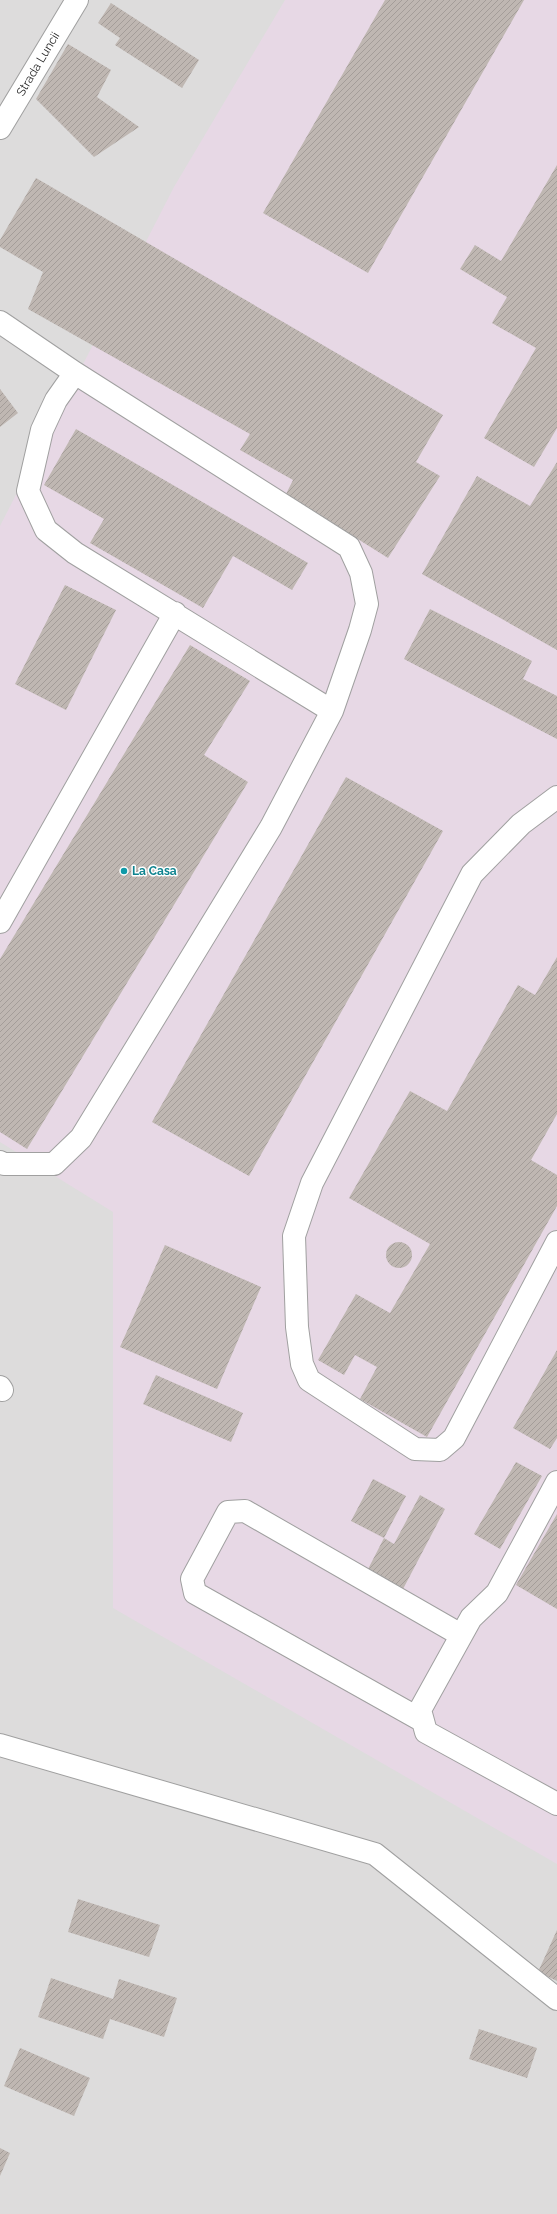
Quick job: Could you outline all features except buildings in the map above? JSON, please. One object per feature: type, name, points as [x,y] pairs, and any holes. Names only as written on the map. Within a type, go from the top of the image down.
[{"type":"street","name":"Strada Luncii","points":[[0,128],[77,0]]},
{"type":"street","points":[[0,322],[75,373],[349,547],[361,573],[367,604],[360,630],[332,711],[271,827],[80,1138],[54,1164],[4,1164],[0,1162]]},
{"type":"street","points":[[75,373],[56,400],[42,430],[28,490],[46,530],[76,553],[332,711]]},
{"type":"street","points":[[0,922],[175,613]]},
{"type":"street","points":[[557,797],[521,824],[472,874],[312,1183],[294,1236],[297,1327],[302,1364],[309,1380],[415,1449],[440,1450],[454,1438],[557,1242]]},
{"type":"street","points":[[557,1482],[497,1593],[471,1618],[420,1710],[426,1732],[557,1804]]},
{"type":"street","points":[[423,1721],[195,1594],[192,1579],[228,1512],[245,1511],[461,1635]]},
{"type":"street","points":[[0,1745],[375,1854],[557,1999]]},
{"type":"shaded area","points":[[0,0],[557,0],[557,2214],[0,2214]]},
{"type":"shaded area","points":[[285,0],[557,0],[557,1864],[113,1608],[113,1212],[0,1142],[0,526],[174,187]]},
{"type":"place","name":"La Casa","points":[[124,871]]}]
